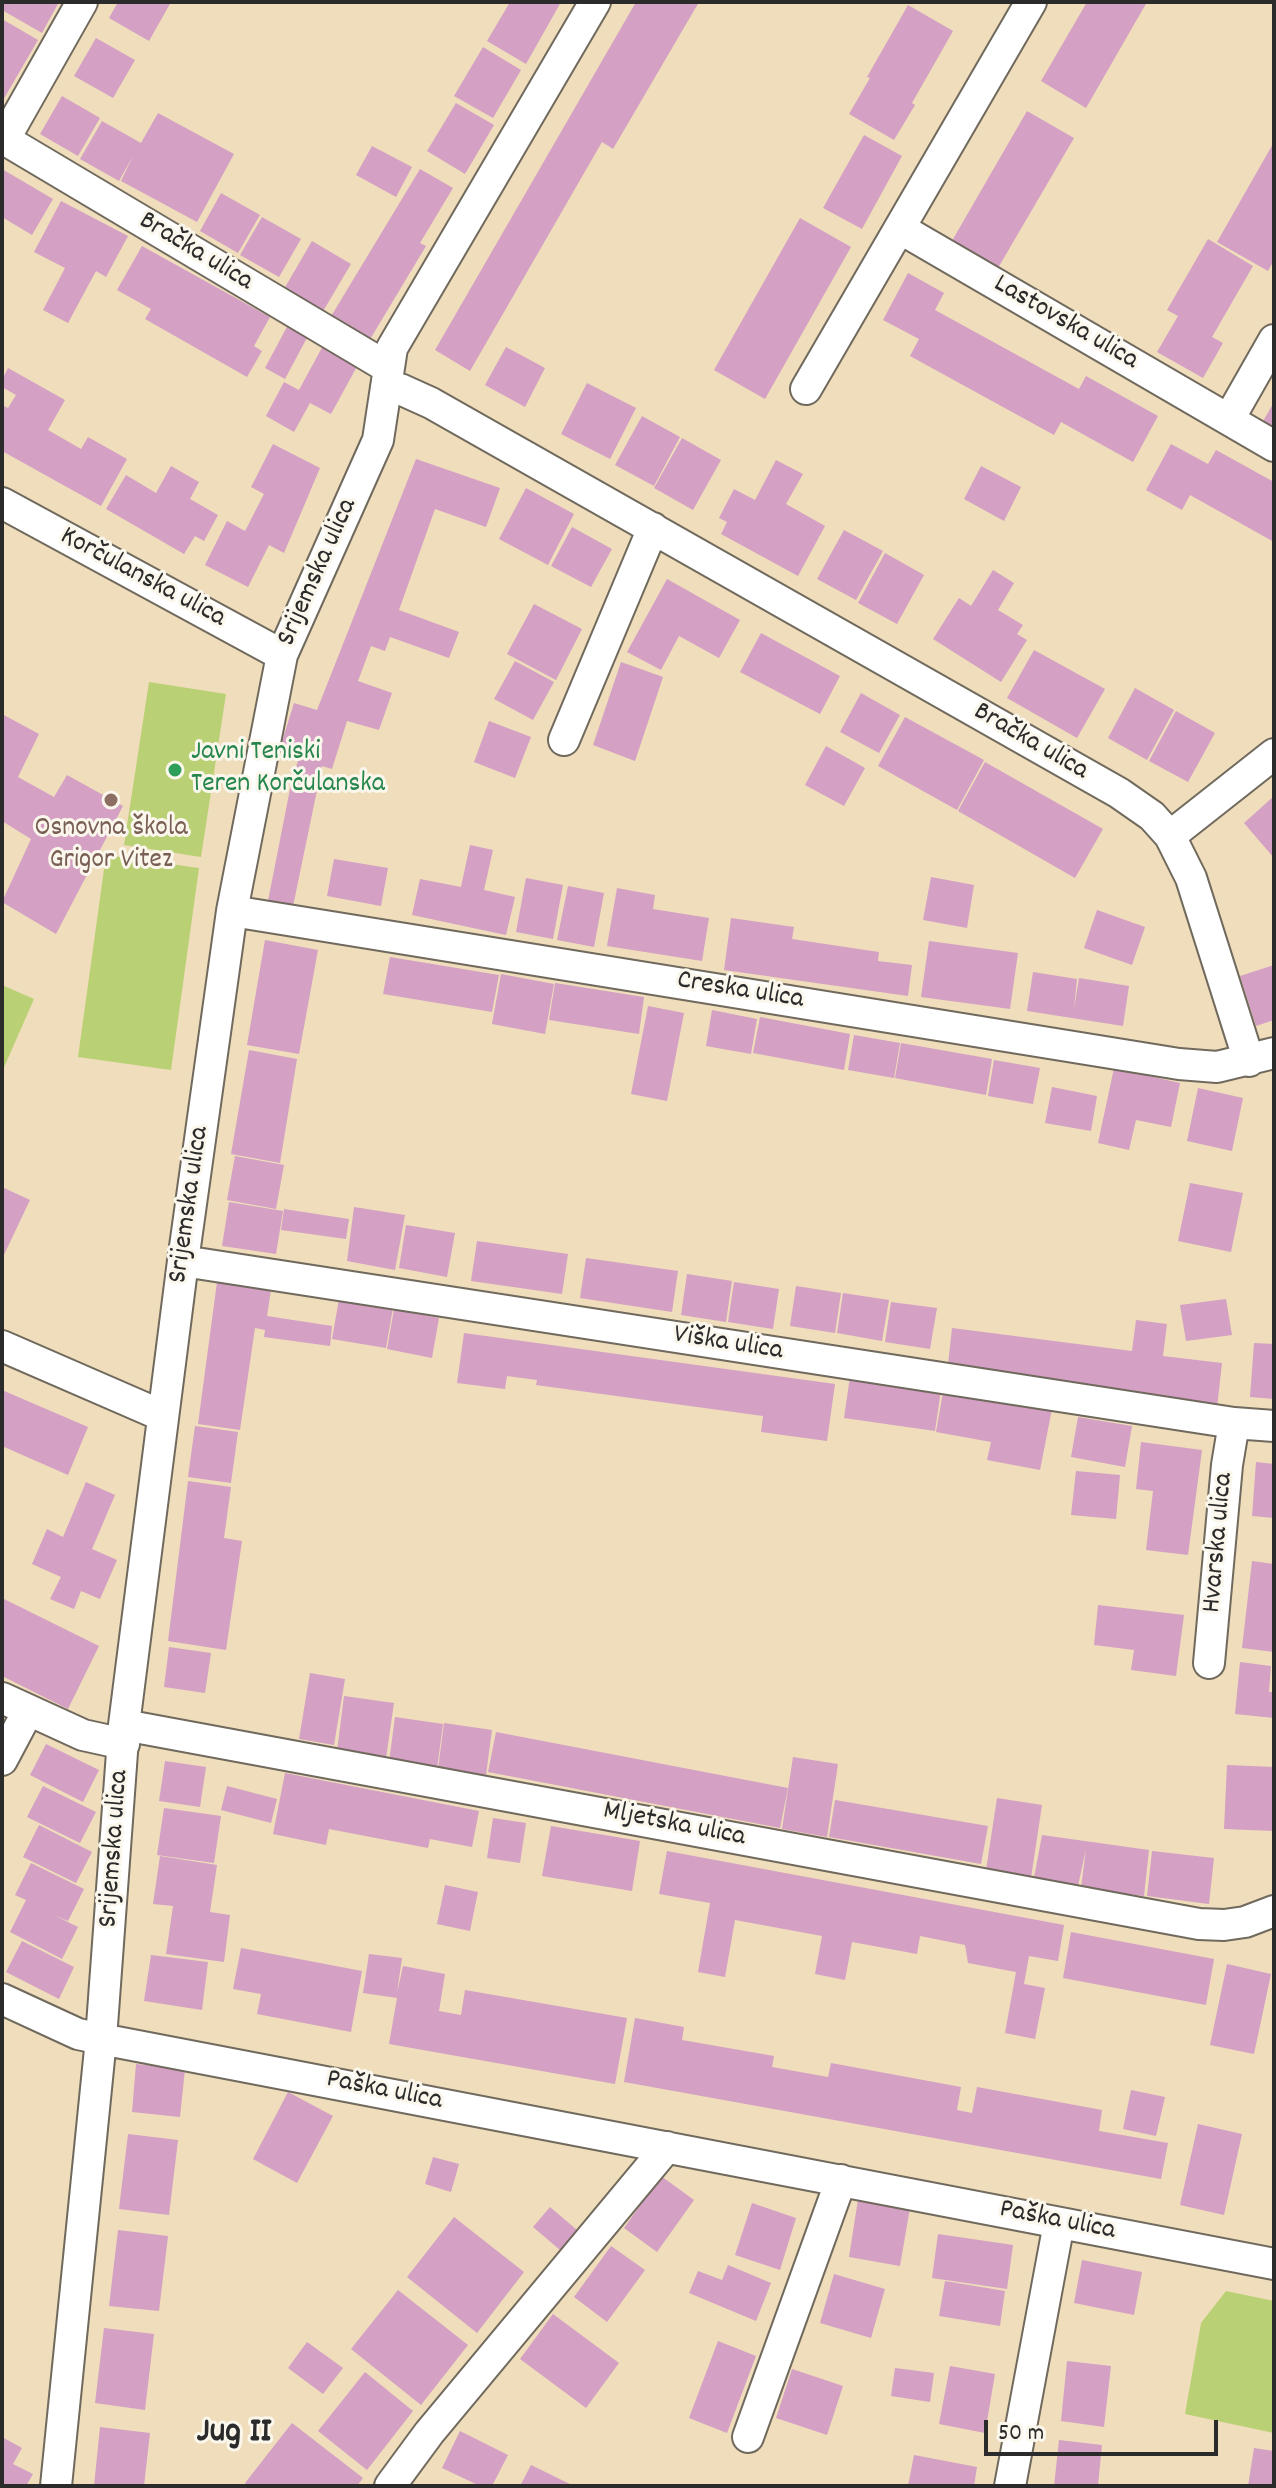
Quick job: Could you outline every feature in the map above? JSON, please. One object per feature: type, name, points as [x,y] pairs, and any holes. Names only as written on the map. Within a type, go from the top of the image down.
[{"type":"street","points":[[3,139],[82,2]]},
{"type":"street","name":"Srijemska ulica","points":[[56,2486],[101,2039],[124,1734],[163,1416],[232,911],[282,655],[378,440],[392,348],[595,2]]},
{"type":"street","points":[[806,389],[1031,2]]},
{"type":"street","name":"Bračka ulica","points":[[3,139],[387,377],[400,389],[431,403],[653,528],[1119,793],[1152,816],[1170,836],[1191,878],[1261,1057]]},
{"type":"street","name":"Lastovska ulica","points":[[901,229],[1274,446]]},
{"type":"street","points":[[1229,419],[1274,340]]},
{"type":"street","name":"Korčulanska ulica","points":[[2,503],[282,655]]},
{"type":"street","points":[[564,740],[653,528]]},
{"type":"street","points":[[1170,836],[1274,754]]},
{"type":"street","name":"Creska ulica","points":[[232,911],[1179,1064],[1217,1067],[1261,1057]]},
{"type":"street","name":"Viška ulica","points":[[183,1261],[1234,1423],[1274,1426]]},
{"type":"street","points":[[2,1346],[163,1416]]},
{"type":"street","name":"Hvarska ulica","points":[[1209,1663],[1227,1465],[1234,1423]]},
{"type":"street","points":[[2,1760],[15,1704]]},
{"type":"street","name":"Mljetska ulica","points":[[15,1704],[83,1735],[124,1734],[1199,1924],[1224,1925],[1264,1917],[1274,1911]]},
{"type":"street","name":"Paška ulica","points":[[2,1999],[78,2034],[101,2039],[1274,2264]]},
{"type":"street","points":[[401,2483],[429,2433],[667,2147]]},
{"type":"street","points":[[748,2437],[841,2180]]},
{"type":"street","points":[[1010,2486],[1059,2223]]},
{"type":"green space","name":"Javni Teniski Teren Korčulanska","points":[[149,682],[226,694],[201,857],[124,845]]},
{"type":"green space","points":[[106,855],[199,868],[171,1070],[78,1057]]},
{"type":"green space","points":[[2,985],[34,999],[2,1072]]},
{"type":"green space","points":[[1226,2291],[1274,2301],[1274,2433],[1185,2414],[1201,2323]]},
{"type":"building","points":[[2,2],[59,2],[42,33],[2,10]]},
{"type":"building","points":[[118,2],[171,2],[149,41],[109,18]]},
{"type":"building","points":[[510,2],[561,2],[526,64],[487,41]]},
{"type":"building","points":[[636,2],[699,2],[613,149],[602,142],[470,371],[435,350]]},
{"type":"building","points":[[1087,2],[1147,2],[1086,108],[1041,81]]},
{"type":"building","points":[[908,5],[953,31],[894,140],[849,114]]},
{"type":"building","points":[[2,19],[38,40],[2,102]]},
{"type":"building","points":[[96,38],[135,60],[113,98],[74,76]]},
{"type":"building","points":[[483,47],[521,70],[493,118],[454,96]]},
{"type":"building","points":[[62,96],[100,118],[78,156],[40,134]]},
{"type":"building","points":[[456,103],[494,125],[465,174],[427,151]]},
{"type":"building","points":[[1027,111],[1074,138],[991,280],[945,253]]},
{"type":"building","points":[[158,113],[234,154],[197,222],[121,181],[133,156],[119,181],[80,159],[102,121],[141,143]]},
{"type":"building","points":[[864,135],[902,156],[862,229],[823,208]]},
{"type":"building","points":[[1274,142],[1274,260],[1268,271],[1217,242]]},
{"type":"building","points":[[372,146],[412,167],[396,197],[356,175]]},
{"type":"building","points":[[2,169],[53,199],[32,235],[2,217]]},
{"type":"building","points":[[420,169],[453,188],[420,243],[426,246],[366,346],[327,323]]},
{"type":"building","points":[[221,193],[260,215],[238,253],[200,231]]},
{"type":"building","points":[[61,201],[128,236],[106,277],[96,271],[68,323],[43,310],[65,268],[34,252]]},
{"type":"building","points":[[262,217],[301,239],[279,277],[240,255]]},
{"type":"building","points":[[800,218],[851,247],[765,399],[714,370]]},
{"type":"building","points":[[1208,239],[1253,266],[1212,337],[1223,343],[1203,378],[1157,352],[1178,316],[1167,310]]},
{"type":"building","points":[[312,241],[351,264],[322,313],[284,289]]},
{"type":"building","points":[[142,246],[270,317],[254,346],[262,351],[247,377],[145,319],[151,309],[117,290]]},
{"type":"building","points":[[908,273],[944,293],[935,310],[1079,389],[1086,376],[1158,416],[1133,462],[1061,422],[1054,435],[910,356],[919,339],[883,320]]},
{"type":"building","points":[[289,323],[309,334],[285,379],[265,368]]},
{"type":"building","points":[[325,342],[360,361],[331,414],[310,403],[294,432],[266,416],[284,382],[299,390]]},
{"type":"building","points":[[506,347],[545,368],[525,407],[485,385]]},
{"type":"building","points":[[8,368],[65,400],[48,430],[81,449],[88,437],[127,459],[101,506],[2,451],[2,405],[8,408],[16,395],[2,387]]},
{"type":"building","points":[[587,383],[636,408],[610,459],[561,434]]},
{"type":"building","points":[[1274,402],[1274,429],[1262,423]]},
{"type":"building","points":[[642,416],[680,437],[654,486],[615,465]]},
{"type":"building","points":[[682,438],[721,460],[693,510],[654,488]]},
{"type":"building","points":[[273,444],[320,468],[284,553],[269,545],[248,587],[205,565],[227,521],[245,531],[264,494],[251,487]]},
{"type":"building","points":[[1171,444],[1208,464],[1216,450],[1274,482],[1274,542],[1190,495],[1182,510],[1146,490]]},
{"type":"building","points":[[416,459],[500,488],[486,527],[435,509],[399,610],[459,632],[449,658],[390,637],[385,651],[371,646],[358,681],[392,693],[379,730],[347,721],[332,769],[322,766],[291,916],[266,911],[291,784],[300,754],[280,748],[294,703],[317,710]]},
{"type":"building","points":[[776,460],[803,474],[786,504],[825,526],[798,576],[721,534],[727,522],[719,518],[734,489],[755,500]]},
{"type":"building","points":[[171,466],[199,482],[190,499],[218,515],[204,541],[195,536],[184,554],[106,509],[126,475],[156,493]]},
{"type":"building","points":[[981,466],[1021,487],[1004,521],[964,499]]},
{"type":"building","points":[[526,488],[574,514],[548,565],[499,539]]},
{"type":"building","points":[[572,527],[612,549],[591,587],[551,566]]},
{"type":"building","points":[[844,530],[883,551],[856,600],[817,579]]},
{"type":"building","points":[[885,553],[924,575],[897,624],[858,603]]},
{"type":"building","points":[[993,570],[1014,583],[998,610],[1023,625],[1017,634],[1027,640],[1001,682],[933,639],[959,598],[971,606]]},
{"type":"building","points":[[667,579],[740,620],[719,658],[679,636],[661,670],[627,652]]},
{"type":"building","points":[[534,604],[582,629],[556,680],[507,654]]},
{"type":"building","points":[[761,633],[840,676],[820,714],[740,672]]},
{"type":"building","points":[[1034,650],[1105,689],[1077,738],[1007,698]]},
{"type":"building","points":[[515,661],[554,682],[533,720],[494,699]]},
{"type":"building","points":[[621,662],[663,677],[635,761],[593,745]]},
{"type":"building","points":[[1135,688],[1174,710],[1147,760],[1108,738]]},
{"type":"building","points":[[861,693],[900,715],[879,753],[840,732]]},
{"type":"building","points":[[1176,711],[1215,733],[1188,782],[1149,761]]},
{"type":"building","points":[[2,714],[39,734],[18,777],[54,797],[67,775],[123,806],[56,934],[2,902],[31,839],[2,821]]},
{"type":"building","points":[[905,717],[984,760],[957,810],[878,766]]},
{"type":"building","points":[[489,721],[531,737],[515,778],[474,762]]},
{"type":"building","points":[[826,746],[865,768],[844,806],[805,785]]},
{"type":"building","points":[[985,762],[1103,829],[1075,878],[958,811]]},
{"type":"building","points":[[1274,796],[1274,858],[1244,823]]},
{"type":"building","points":[[470,845],[493,850],[484,890],[515,897],[506,935],[412,915],[420,879],[461,887]]},
{"type":"building","points":[[334,859],[388,868],[381,906],[327,896]]},
{"type":"building","points":[[931,877],[974,885],[967,928],[923,920]]},
{"type":"building","points":[[526,878],[563,885],[553,939],[516,932]]},
{"type":"building","points":[[568,886],[604,893],[594,947],[557,940]]},
{"type":"building","points":[[617,888],[655,895],[653,909],[709,918],[702,961],[607,946]]},
{"type":"building","points":[[1097,910],[1145,927],[1132,965],[1084,948]]},
{"type":"building","points":[[731,918],[794,927],[792,939],[879,952],[878,961],[912,965],[908,996],[724,970]]},
{"type":"building","points":[[265,940],[318,950],[299,1054],[247,1045]]},
{"type":"building","points":[[929,941],[1018,953],[1010,1009],[921,997]]},
{"type":"building","points":[[390,957],[499,975],[492,1012],[383,994]]},
{"type":"building","points":[[1274,965],[1274,1020],[1256,1026],[1240,976]]},
{"type":"building","points":[[1033,972],[1077,979],[1074,1009],[1079,978],[1129,986],[1123,1026],[1027,1011]]},
{"type":"building","points":[[501,974],[554,984],[545,1034],[492,1024]]},
{"type":"building","points":[[555,983],[644,997],[639,1034],[549,1020]]},
{"type":"building","points":[[648,1006],[684,1013],[667,1101],[631,1094]]},
{"type":"building","points":[[712,1010],[757,1019],[751,1054],[706,1046]]},
{"type":"building","points":[[760,1017],[850,1034],[844,1070],[753,1053]]},
{"type":"building","points":[[854,1035],[900,1043],[894,1078],[848,1070]]},
{"type":"building","points":[[901,1043],[992,1059],[986,1095],[895,1078]]},
{"type":"building","points":[[249,1050],[297,1059],[280,1163],[231,1154]]},
{"type":"building","points":[[994,1060],[1040,1068],[1033,1104],[988,1096]]},
{"type":"building","points":[[1114,1068],[1180,1083],[1171,1127],[1136,1120],[1129,1150],[1098,1143]]},
{"type":"building","points":[[1052,1087],[1097,1096],[1091,1131],[1045,1123]]},
{"type":"building","points":[[1198,1088],[1243,1098],[1232,1151],[1187,1141]]},
{"type":"building","points":[[235,1156],[284,1165],[276,1209],[227,1200]]},
{"type":"building","points":[[1190,1183],[1243,1193],[1231,1252],[1178,1241]]},
{"type":"building","points":[[2,1187],[30,1200],[2,1259]]},
{"type":"building","points":[[229,1202],[283,1211],[276,1254],[222,1246]]},
{"type":"building","points":[[354,1207],[405,1215],[395,1270],[347,1261]]},
{"type":"building","points":[[284,1209],[349,1219],[346,1239],[281,1230]]},
{"type":"building","points":[[406,1225],[455,1233],[447,1277],[399,1268]]},
{"type":"building","points":[[477,1241],[568,1254],[562,1294],[471,1281]]},
{"type":"building","points":[[586,1258],[678,1271],[672,1312],[580,1298]]},
{"type":"building","points":[[687,1274],[732,1281],[726,1322],[681,1315]]},
{"type":"building","points":[[217,1282],[271,1290],[267,1316],[332,1326],[330,1346],[264,1337],[265,1330],[255,1328],[240,1430],[198,1424]]},
{"type":"building","points":[[734,1282],[779,1289],[773,1329],[728,1322]]},
{"type":"building","points":[[796,1286],[841,1293],[835,1333],[790,1326]]},
{"type":"building","points":[[843,1293],[889,1300],[882,1341],[837,1333]]},
{"type":"building","points":[[339,1299],[393,1308],[386,1348],[332,1339]]},
{"type":"building","points":[[1226,1299],[1232,1335],[1186,1341],[1180,1305]]},
{"type":"building","points":[[891,1302],[937,1308],[930,1349],[885,1342]]},
{"type":"building","points":[[394,1309],[439,1318],[432,1358],[387,1349]]},
{"type":"building","points":[[1136,1320],[1167,1324],[1163,1356],[1222,1363],[1217,1408],[947,1374],[952,1328],[1132,1351]]},
{"type":"building","points":[[464,1333],[835,1384],[827,1441],[761,1432],[763,1416],[536,1385],[537,1380],[507,1376],[505,1389],[457,1383]]},
{"type":"building","points":[[1254,1343],[1274,1344],[1274,1399],[1250,1397]]},
{"type":"building","points":[[850,1377],[941,1390],[935,1431],[844,1418]]},
{"type":"building","points":[[2,1390],[88,1427],[68,1475],[2,1446]]},
{"type":"building","points":[[943,1392],[1052,1409],[1040,1470],[987,1460],[991,1442],[936,1432]]},
{"type":"building","points":[[1078,1417],[1132,1426],[1125,1467],[1071,1457]]},
{"type":"building","points":[[195,1426],[238,1432],[231,1483],[188,1477]]},
{"type":"building","points":[[1141,1442],[1202,1450],[1188,1555],[1146,1550],[1153,1491],[1136,1489]]},
{"type":"building","points":[[1256,1462],[1274,1464],[1274,1518],[1252,1516]]},
{"type":"building","points":[[1076,1471],[1120,1475],[1116,1519],[1071,1515]]},
{"type":"building","points":[[188,1481],[231,1487],[224,1538],[242,1541],[226,1650],[168,1641]]},
{"type":"building","points":[[86,1482],[115,1495],[92,1549],[117,1560],[100,1599],[81,1591],[74,1609],[50,1599],[61,1577],[32,1564],[47,1529],[63,1537]]},
{"type":"building","points":[[1252,1561],[1274,1564],[1274,1652],[1242,1648]]},
{"type":"building","points":[[2,1598],[99,1646],[68,1709],[2,1676]]},
{"type":"building","points":[[1098,1605],[1184,1615],[1176,1676],[1131,1670],[1134,1650],[1094,1645]]},
{"type":"building","points":[[169,1647],[211,1653],[205,1693],[164,1687]]},
{"type":"building","points":[[1240,1662],[1271,1666],[1269,1692],[1274,1692],[1274,1718],[1235,1714]]},
{"type":"building","points":[[310,1673],[345,1679],[334,1745],[299,1739]]},
{"type":"building","points":[[344,1696],[394,1703],[386,1758],[337,1751]]},
{"type":"building","points":[[395,1717],[443,1724],[437,1769],[389,1762]]},
{"type":"building","points":[[444,1723],[492,1730],[486,1775],[438,1769]]},
{"type":"building","points":[[496,1732],[788,1788],[780,1828],[488,1772]]},
{"type":"building","points":[[46,1744],[99,1770],[83,1802],[30,1775]]},
{"type":"building","points":[[793,1757],[838,1764],[827,1837],[782,1829]]},
{"type":"building","points":[[165,1761],[206,1767],[200,1807],[159,1801]]},
{"type":"building","points":[[1227,1765],[1274,1767],[1274,1831],[1224,1829]]},
{"type":"building","points":[[285,1773],[479,1811],[472,1847],[430,1839],[428,1848],[329,1829],[326,1845],[273,1834]]},
{"type":"building","points":[[43,1786],[96,1812],[80,1843],[27,1817]]},
{"type":"building","points":[[227,1786],[277,1799],[271,1823],[221,1810]]},
{"type":"building","points":[[997,1798],[1042,1805],[1031,1878],[986,1870]]},
{"type":"building","points":[[835,1800],[988,1826],[981,1864],[829,1837]]},
{"type":"building","points":[[164,1808],[221,1816],[214,1863],[157,1855]]},
{"type":"building","points":[[493,1818],[526,1823],[520,1863],[487,1858]]},
{"type":"building","points":[[39,1825],[92,1852],[76,1883],[23,1857]]},
{"type":"building","points":[[551,1826],[640,1841],[632,1891],[542,1876]]},
{"type":"building","points":[[1042,1835],[1149,1850],[1144,1896],[1081,1888],[1086,1849],[1078,1886],[1034,1878]]},
{"type":"building","points":[[667,1851],[1064,1925],[1058,1961],[1029,1956],[1024,1984],[1045,1988],[1035,2039],[1005,2033],[1016,1972],[968,1963],[965,1945],[920,1936],[917,1954],[852,1942],[845,1980],[815,1974],[822,1936],[735,1920],[725,1977],[698,1972],[710,1903],[659,1894]]},
{"type":"building","points":[[1152,1851],[1214,1858],[1209,1904],[1147,1896]]},
{"type":"building","points":[[160,1856],[217,1865],[210,1912],[230,1915],[224,1962],[166,1954],[173,1906],[153,1904]]},
{"type":"building","points":[[31,1863],[84,1889],[68,1921],[54,1915],[78,1927],[62,1959],[10,1932],[26,1900],[15,1895]]},
{"type":"building","points":[[445,1885],[478,1892],[470,1931],[437,1924]]},
{"type":"building","points":[[1071,1932],[1214,1959],[1206,2005],[1063,1978]]},
{"type":"building","points":[[22,1941],[74,1967],[59,1999],[6,1972]]},
{"type":"building","points":[[241,1948],[362,1971],[351,2032],[257,2014],[261,1994],[233,1989]]},
{"type":"building","points":[[369,1954],[402,1958],[397,1993],[403,1966],[445,1974],[439,2011],[461,2015],[465,1990],[627,2018],[615,2084],[389,2044],[397,1998],[363,1993]]},
{"type":"building","points":[[151,1955],[208,1962],[202,2010],[144,2001]]},
{"type":"building","points":[[1227,1964],[1271,1974],[1254,2054],[1210,2045]]},
{"type":"building","points":[[635,2018],[684,2027],[682,2040],[774,2056],[772,2067],[828,2077],[831,2063],[961,2087],[957,2110],[972,2113],[977,2087],[1102,2110],[1099,2131],[1168,2143],[1161,2179],[624,2082]]},
{"type":"building","points":[[136,2064],[185,2069],[180,2117],[132,2112]]},
{"type":"building","points":[[1131,2090],[1165,2097],[1156,2136],[1123,2129]]},
{"type":"building","points":[[288,2092],[333,2116],[297,2183],[253,2159]]},
{"type":"building","points":[[1198,2124],[1242,2134],[1224,2215],[1180,2205]]},
{"type":"building","points":[[128,2134],[178,2140],[169,2215],[119,2209]]},
{"type":"building","points":[[433,2157],[459,2164],[451,2192],[425,2184]]},
{"type":"building","points":[[661,2176],[694,2200],[657,2252],[624,2228]]},
{"type":"building","points":[[859,2193],[911,2202],[900,2266],[849,2257]]},
{"type":"building","points":[[752,2203],[796,2218],[780,2270],[735,2255]]},
{"type":"building","points":[[550,2207],[577,2230],[560,2250],[533,2227]]},
{"type":"building","points":[[454,2217],[524,2272],[477,2333],[407,2277]]},
{"type":"building","points":[[118,2230],[168,2236],[159,2311],[109,2306]]},
{"type":"building","points":[[938,2234],[1013,2245],[1007,2289],[932,2278]]},
{"type":"building","points":[[611,2246],[645,2270],[607,2322],[574,2297]]},
{"type":"building","points":[[1082,2260],[1142,2272],[1134,2315],[1074,2303]]},
{"type":"building","points":[[728,2265],[771,2283],[756,2321],[689,2293],[698,2271],[722,2280]]},
{"type":"building","points":[[834,2274],[885,2289],[871,2338],[820,2323]]},
{"type":"building","points":[[945,2281],[1005,2291],[1000,2326],[939,2316]]},
{"type":"building","points":[[398,2290],[468,2345],[421,2405],[351,2349]]},
{"type":"building","points":[[553,2314],[619,2363],[586,2408],[520,2359]]},
{"type":"building","points":[[104,2328],[154,2334],[145,2410],[95,2403]]},
{"type":"building","points":[[718,2341],[756,2356],[727,2433],[689,2418]]},
{"type":"building","points":[[307,2342],[343,2368],[323,2394],[288,2368]]},
{"type":"building","points":[[1067,2361],[1111,2366],[1104,2427],[1061,2421]]},
{"type":"building","points":[[950,2366],[995,2374],[985,2433],[939,2424]]},
{"type":"building","points":[[895,2368],[934,2373],[930,2402],[891,2396]]},
{"type":"building","points":[[792,2369],[843,2386],[827,2435],[776,2418]]},
{"type":"building","points":[[365,2372],[413,2411],[367,2470],[318,2431]]},
{"type":"building","points":[[292,2423],[363,2478],[357,2486],[248,2486],[245,2483]]},
{"type":"building","points":[[100,2427],[150,2433],[144,2486],[94,2486]]},
{"type":"building","points":[[460,2431],[508,2455],[492,2486],[480,2486],[442,2468]]},
{"type":"building","points":[[2,2437],[22,2448],[13,2464],[33,2474],[26,2486],[2,2486]]},
{"type":"building","points":[[1059,2440],[1102,2445],[1098,2486],[1054,2486]]},
{"type":"building","points":[[1254,2448],[1274,2451],[1274,2486],[1248,2486]]},
{"type":"building","points":[[914,2455],[977,2467],[974,2486],[908,2486]]},
{"type":"building","points":[[531,2465],[574,2486],[520,2486]]},
{"type":"place","name":"Javni Teniski Teren Korčulanska","points":[[175,770]]},
{"type":"place","name":"Osnovna škola Grigor Vitez","points":[[111,800]]},
{"type":"district","name":"Jug II","points":[[234,2435]]}]
